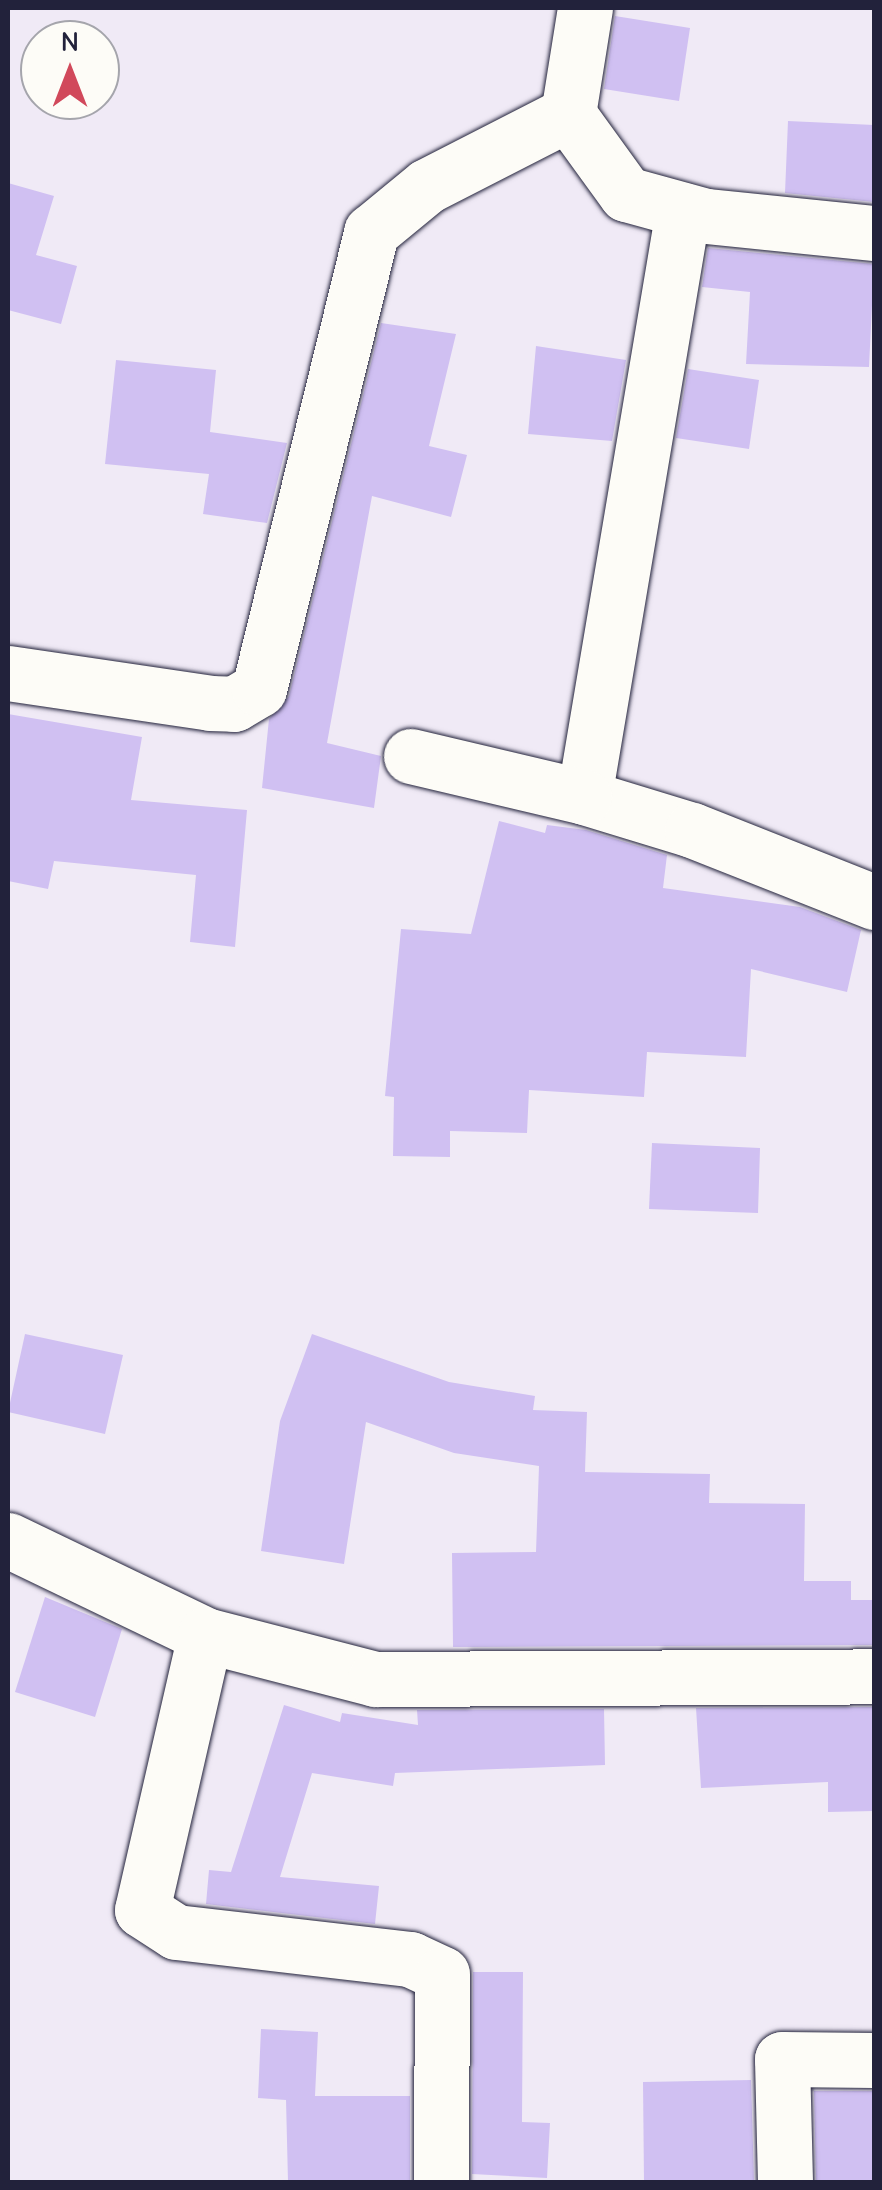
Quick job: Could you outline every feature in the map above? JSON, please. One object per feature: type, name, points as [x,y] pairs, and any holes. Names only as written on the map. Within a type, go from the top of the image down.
[{"type":"street","points":[[585,8],[568,114],[626,194],[683,210],[874,233]]},
{"type":"street","points":[[8,673],[210,703],[234,704],[259,690],[371,232],[427,186],[568,114]]},
{"type":"street","points":[[584,797],[683,210]]},
{"type":"street","points":[[410,756],[584,797],[729,843],[874,902]]},
{"type":"street","points":[[8,1540],[205,1635],[281,1660],[431,1682],[874,1676]]},
{"type":"street","points":[[205,1635],[142,1910],[176,1932],[410,1959],[442,1974],[441,2182]]},
{"type":"street","points":[[785,2182],[782,2059],[874,2060]]},
{"type":"building","points":[[615,16],[690,28],[679,101],[604,89]]},
{"type":"building","points":[[788,121],[874,125],[874,202],[785,193]]},
{"type":"building","points":[[8,183],[54,196],[36,255],[77,266],[61,324],[8,310]]},
{"type":"building","points":[[708,248],[874,264],[869,367],[746,364],[750,292],[702,287]]},
{"type":"building","points":[[381,323],[456,334],[429,446],[467,455],[451,517],[372,496],[327,743],[381,756],[374,808],[262,788],[269,719],[289,696]]},
{"type":"building","points":[[536,346],[626,360],[612,441],[528,434]]},
{"type":"building","points":[[116,360],[216,370],[210,432],[287,443],[267,523],[203,514],[209,474],[105,464]]},
{"type":"building","points":[[688,369],[759,380],[749,449],[676,438]]},
{"type":"building","points":[[8,714],[142,737],[131,800],[247,810],[235,947],[190,942],[196,875],[54,861],[48,889],[8,881]]},
{"type":"building","points":[[499,821],[545,833],[547,825],[586,830],[667,855],[663,888],[800,907],[861,930],[847,992],[751,969],[746,1057],[647,1052],[644,1097],[529,1090],[527,1133],[450,1131],[450,1157],[393,1156],[394,1097],[385,1096],[401,929],[471,934]]},
{"type":"building","points":[[652,1143],[760,1148],[758,1213],[649,1209]]},
{"type":"building","points":[[25,1334],[123,1355],[105,1434],[8,1412]]},
{"type":"building","points":[[312,1334],[449,1382],[535,1396],[533,1410],[587,1412],[585,1472],[710,1474],[709,1503],[805,1504],[804,1581],[851,1581],[851,1600],[874,1600],[874,1645],[453,1647],[452,1553],[536,1552],[539,1466],[454,1453],[366,1422],[344,1564],[261,1551],[280,1421]]},
{"type":"building","points":[[45,1597],[122,1629],[95,1717],[15,1692]]},
{"type":"building","points":[[284,1705],[340,1722],[342,1713],[418,1725],[417,1710],[604,1709],[605,1765],[395,1773],[393,1786],[312,1773],[280,1877],[379,1886],[375,1924],[206,1904],[209,1870],[231,1872]]},
{"type":"building","points":[[874,1707],[874,1811],[828,1812],[828,1782],[701,1788],[696,1708]]},
{"type":"building","points":[[473,1972],[523,1972],[522,2122],[550,2123],[547,2178],[472,2174]]},
{"type":"building","points":[[261,2029],[318,2032],[315,2096],[410,2096],[410,2182],[288,2182],[286,2100],[258,2098]]},
{"type":"building","points":[[751,2080],[754,2182],[644,2182],[643,2082]]},
{"type":"building","points":[[814,2091],[874,2091],[874,2182],[816,2182]]}]
